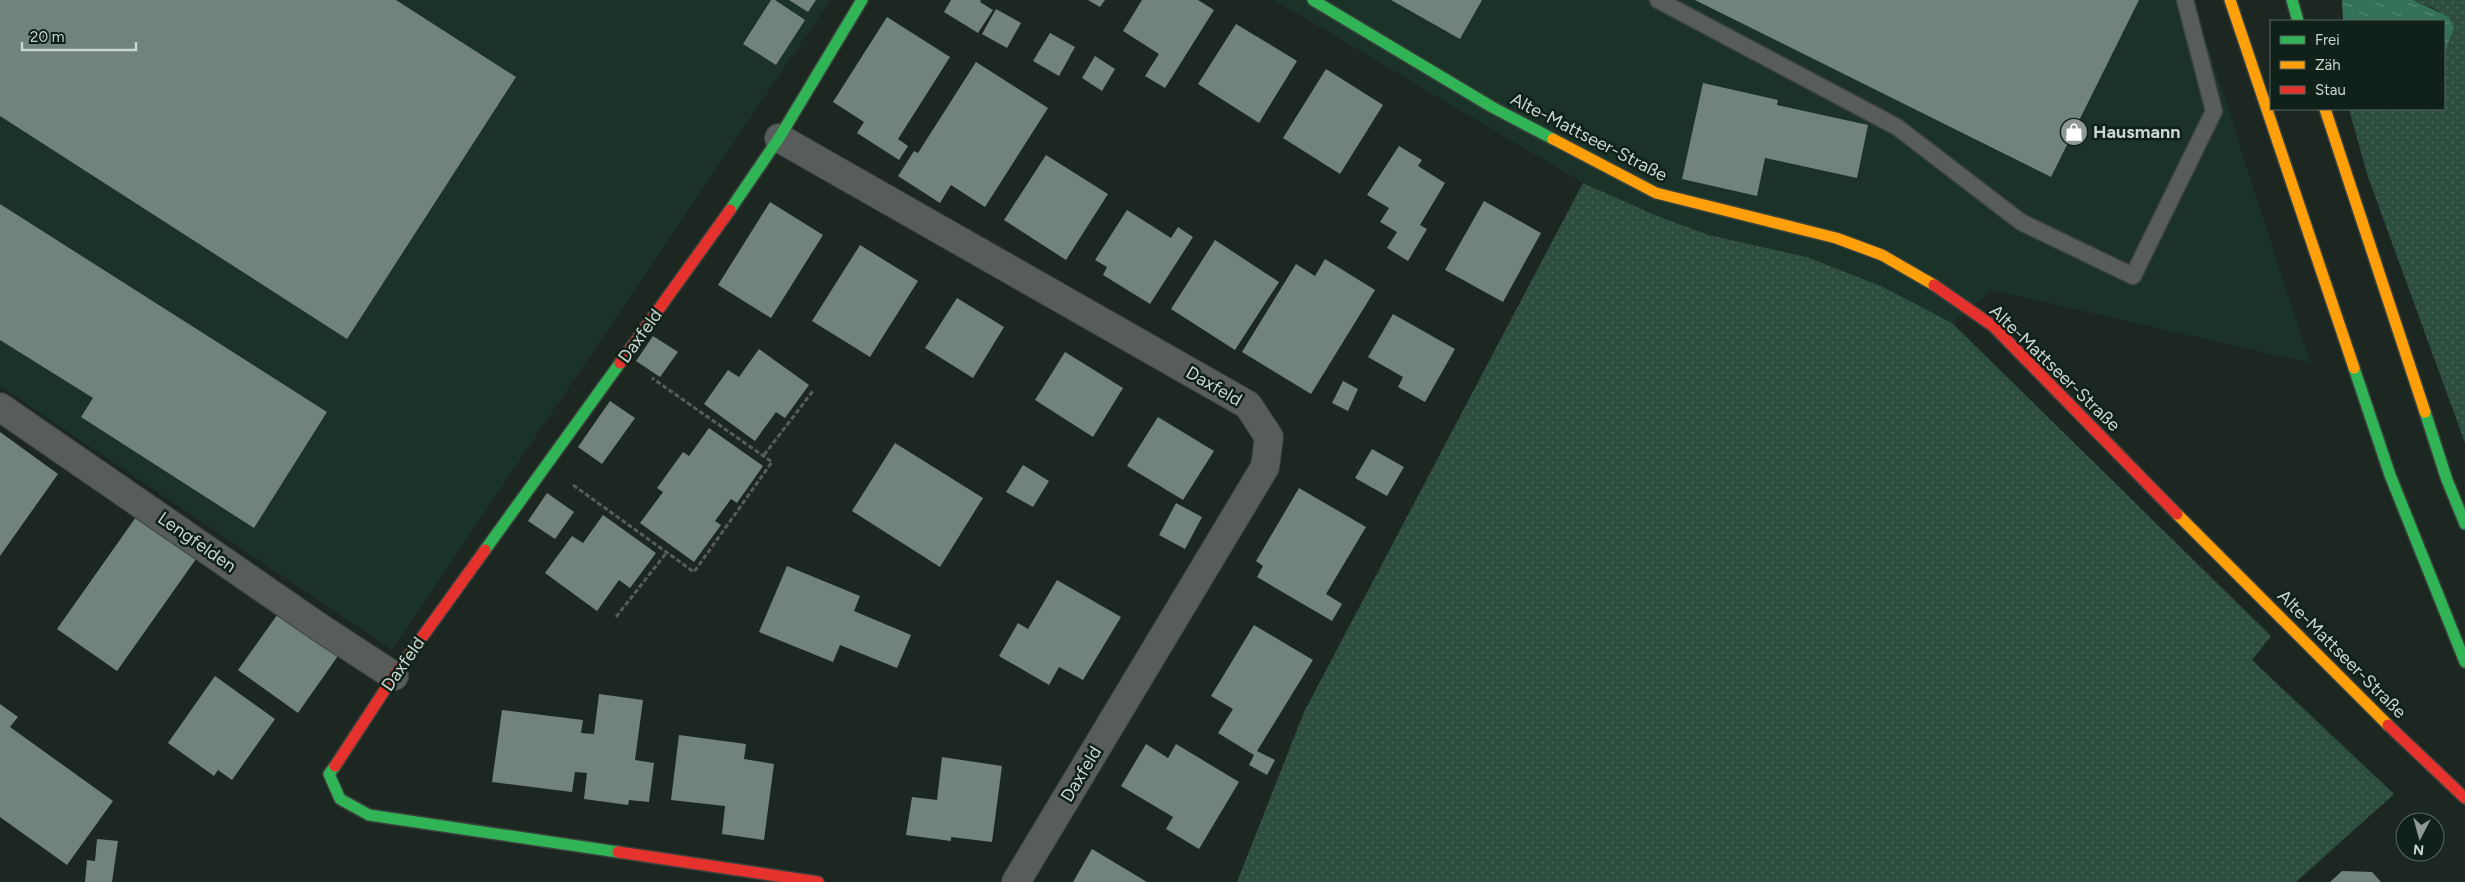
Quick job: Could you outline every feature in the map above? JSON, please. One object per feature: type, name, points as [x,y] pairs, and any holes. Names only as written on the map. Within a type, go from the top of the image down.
[{"type":"street","name":"Daxfeld","points":[[818,882],[369,815],[340,798],[329,774],[394,676],[623,359],[779,138],[862,0]]},
{"type":"street","name":"Alte-Mattseer-Straße","points":[[1312,0],[1492,107],[1656,193],[1836,238],[1882,255],[1923,278],[1993,326],[2349,688],[2465,798]]},
{"type":"street","points":[[2230,0],[2390,475],[2465,662]]},
{"type":"street","points":[[2292,0],[2298,20]]},
{"type":"street","points":[[2325,110],[2447,480],[2465,524]]},
{"type":"street","name":"Daxfeld","points":[[779,138],[1248,405],[1270,437],[1265,467],[1016,882]]},
{"type":"street","name":"Lengfelden","points":[[0,407],[322,629],[394,676]]},
{"type":"lane","points":[[1658,0],[1897,127],[2021,222],[2133,276],[2214,111],[2185,0]]},
{"type":"path","points":[[546,466],[694,572],[772,462],[623,359]]},
{"type":"path","points":[[764,455],[813,391]]},
{"type":"path","points":[[616,617],[667,552]]},
{"type":"shaded area","points":[[0,0],[830,0],[392,650],[0,386]]},
{"type":"shaded area","points":[[1274,0],[2193,0],[2310,363],[1992,290],[1952,323],[1881,286],[1807,257],[1709,235],[1655,215],[1583,183]]},
{"type":"shaded area","points":[[2413,0],[2465,0],[2465,443],[2367,174],[2349,110],[2445,110],[2445,51],[2454,28],[2437,10]]},
{"type":"shaded area","points":[[1583,183],[1655,215],[1709,235],[1807,257],[1881,286],[1952,323],[2271,636],[2252,660],[2394,794],[2296,882],[1237,882],[1304,712]]},
{"type":"water","points":[[2342,0],[2413,0],[2449,17],[2454,28],[2445,51],[2445,20],[2343,20]]},
{"type":"building","points":[[0,0],[396,0],[516,77],[347,339],[0,116]]},
{"type":"building","points":[[771,0],[775,0],[805,20],[776,65],[743,44]]},
{"type":"building","points":[[789,0],[816,0],[808,12]]},
{"type":"building","points":[[951,0],[981,0],[980,2],[993,10],[978,33],[944,12]]},
{"type":"building","points":[[1088,0],[1105,0],[1100,7]]},
{"type":"building","points":[[1142,0],[1198,0],[1214,10],[1165,88],[1145,76],[1159,54],[1123,31]]},
{"type":"building","points":[[1391,0],[1482,0],[1460,39]]},
{"type":"building","points":[[1695,0],[2139,0],[2051,177]]},
{"type":"building","points":[[996,9],[1021,23],[1007,48],[982,34]]},
{"type":"building","points":[[887,17],[950,57],[898,139],[908,146],[899,160],[857,133],[864,122],[833,102]]},
{"type":"building","points":[[1236,24],[1297,61],[1259,123],[1198,84]]},
{"type":"building","points":[[1050,33],[1075,47],[1059,76],[1033,61]]},
{"type":"building","points":[[1095,56],[1115,69],[1102,91],[1082,78]]},
{"type":"building","points":[[976,62],[1048,108],[985,207],[951,185],[940,203],[898,176],[914,151],[918,153]]},
{"type":"building","points":[[1326,69],[1383,105],[1340,174],[1283,138]]},
{"type":"building","points":[[1703,83],[1778,100],[1777,105],[1868,125],[1857,178],[1765,158],[1757,196],[1682,179]]},
{"type":"building","points":[[1399,146],[1422,160],[1418,166],[1445,183],[1420,225],[1427,229],[1408,261],[1387,248],[1397,232],[1380,222],[1389,208],[1367,195]]},
{"type":"building","points":[[1046,155],[1108,194],[1066,260],[1004,220]]},
{"type":"building","points":[[1484,201],[1541,233],[1503,302],[1445,270]]},
{"type":"building","points":[[770,202],[823,235],[771,318],[718,285]]},
{"type":"building","points":[[0,204],[327,412],[254,528],[81,417],[93,398],[0,340]]},
{"type":"building","points":[[1127,210],[1171,238],[1178,227],[1193,237],[1150,304],[1103,275],[1107,267],[1095,260]]},
{"type":"building","points":[[1215,240],[1279,282],[1235,350],[1171,309]]},
{"type":"building","points":[[860,245],[918,281],[870,357],[812,321]]},
{"type":"building","points":[[1325,259],[1375,290],[1311,394],[1242,352],[1296,264],[1315,276]]},
{"type":"building","points":[[957,298],[1004,327],[973,378],[925,348]]},
{"type":"building","points":[[1393,314],[1455,349],[1425,402],[1398,387],[1403,377],[1368,357]]},
{"type":"building","points":[[653,336],[678,352],[660,377],[636,361]]},
{"type":"building","points":[[759,349],[809,385],[785,418],[776,412],[755,441],[704,404],[728,370],[739,377]]},
{"type":"building","points":[[1065,352],[1123,388],[1093,437],[1035,400]]},
{"type":"building","points":[[1343,381],[1358,389],[1348,411],[1332,403]]},
{"type":"building","points":[[610,401],[635,418],[602,464],[578,447]]},
{"type":"building","points":[[1158,417],[1214,451],[1183,500],[1127,466]]},
{"type":"building","points":[[709,428],[763,466],[737,503],[731,499],[715,521],[721,525],[694,562],[640,523],[663,492],[657,488],[683,452],[689,456]]},
{"type":"building","points":[[0,432],[58,474],[0,556]]},
{"type":"building","points":[[895,443],[983,498],[940,567],[852,511]]},
{"type":"building","points":[[1372,449],[1404,467],[1387,496],[1355,478]]},
{"type":"building","points":[[1023,465],[1049,481],[1033,507],[1006,492]]},
{"type":"building","points":[[1299,488],[1366,527],[1326,594],[1342,604],[1332,621],[1257,577],[1263,566],[1256,561]]},
{"type":"building","points":[[547,493],[574,512],[555,539],[528,521]]},
{"type":"building","points":[[1176,503],[1202,517],[1185,549],[1159,535]]},
{"type":"building","points":[[603,515],[656,553],[630,588],[619,580],[597,611],[545,573],[572,536],[583,543]]},
{"type":"building","points":[[136,517],[196,559],[117,671],[57,629]]},
{"type":"building","points":[[787,566],[860,596],[854,611],[911,635],[897,668],[840,645],[833,662],[759,632]]},
{"type":"building","points":[[1057,580],[1121,617],[1083,680],[1059,667],[1049,685],[999,656],[1018,623],[1028,629]]},
{"type":"building","points":[[280,611],[340,653],[298,713],[238,670]]},
{"type":"building","points":[[1254,625],[1313,660],[1257,751],[1275,760],[1267,775],[1249,765],[1254,755],[1218,733],[1233,709],[1211,696]]},
{"type":"building","points":[[215,676],[275,719],[232,780],[218,770],[214,776],[168,743]]},
{"type":"building","points":[[599,694],[643,700],[635,760],[654,763],[649,802],[629,800],[628,805],[584,799],[587,773],[575,772],[572,792],[492,782],[502,710],[583,720],[581,733],[594,734]]},
{"type":"building","points":[[0,704],[18,717],[10,727],[113,801],[67,865],[0,817]]},
{"type":"building","points":[[679,735],[746,744],[744,759],[774,764],[764,840],[722,834],[725,806],[671,800]]},
{"type":"building","points":[[1146,744],[1168,758],[1176,744],[1239,782],[1199,849],[1166,829],[1173,817],[1121,786]]},
{"type":"building","points":[[942,757],[1002,766],[992,842],[951,837],[951,841],[906,835],[912,797],[937,800]]},
{"type":"building","points":[[97,839],[118,841],[112,882],[85,882],[87,860],[95,861]]},
{"type":"building","points":[[1092,849],[1147,882],[1073,882]]},
{"type":"building","points":[[2342,871],[2372,872],[2381,882],[2330,882]]},
{"type":"traffic: fast","points":[[730,210],[779,138],[862,0]]},
{"type":"traffic: fast","points":[[1313,0],[1492,107],[1553,139]]},
{"type":"traffic: fast","points":[[2292,0],[2298,20]]},
{"type":"traffic: fast","points":[[485,550],[620,363]]},
{"type":"traffic: fast","points":[[2354,368],[2390,475],[2465,662]]},
{"type":"traffic: fast","points":[[2425,412],[2447,480],[2465,524]]},
{"type":"traffic: fast","points":[[335,766],[329,774],[340,799],[369,815],[618,852]]},
{"type":"traffic: slow","points":[[2230,0],[2354,368]]},
{"type":"traffic: slow","points":[[2325,110],[2425,412]]},
{"type":"traffic: slow","points":[[1553,139],[1656,193],[1836,238],[1882,255],[1934,285]]},
{"type":"traffic: slow","points":[[2177,514],[2388,725]]},
{"type":"traffic: jam","points":[[620,363],[730,210]]},
{"type":"traffic: jam","points":[[1934,285],[1993,326],[2177,514]]},
{"type":"traffic: jam","points":[[335,766],[394,676],[485,550]]},
{"type":"traffic: jam","points":[[2388,725],[2465,798]]},
{"type":"traffic: jam","points":[[618,852],[818,882]]},
{"type":"place","name":"Hausmann","points":[[2074,132]]}]
